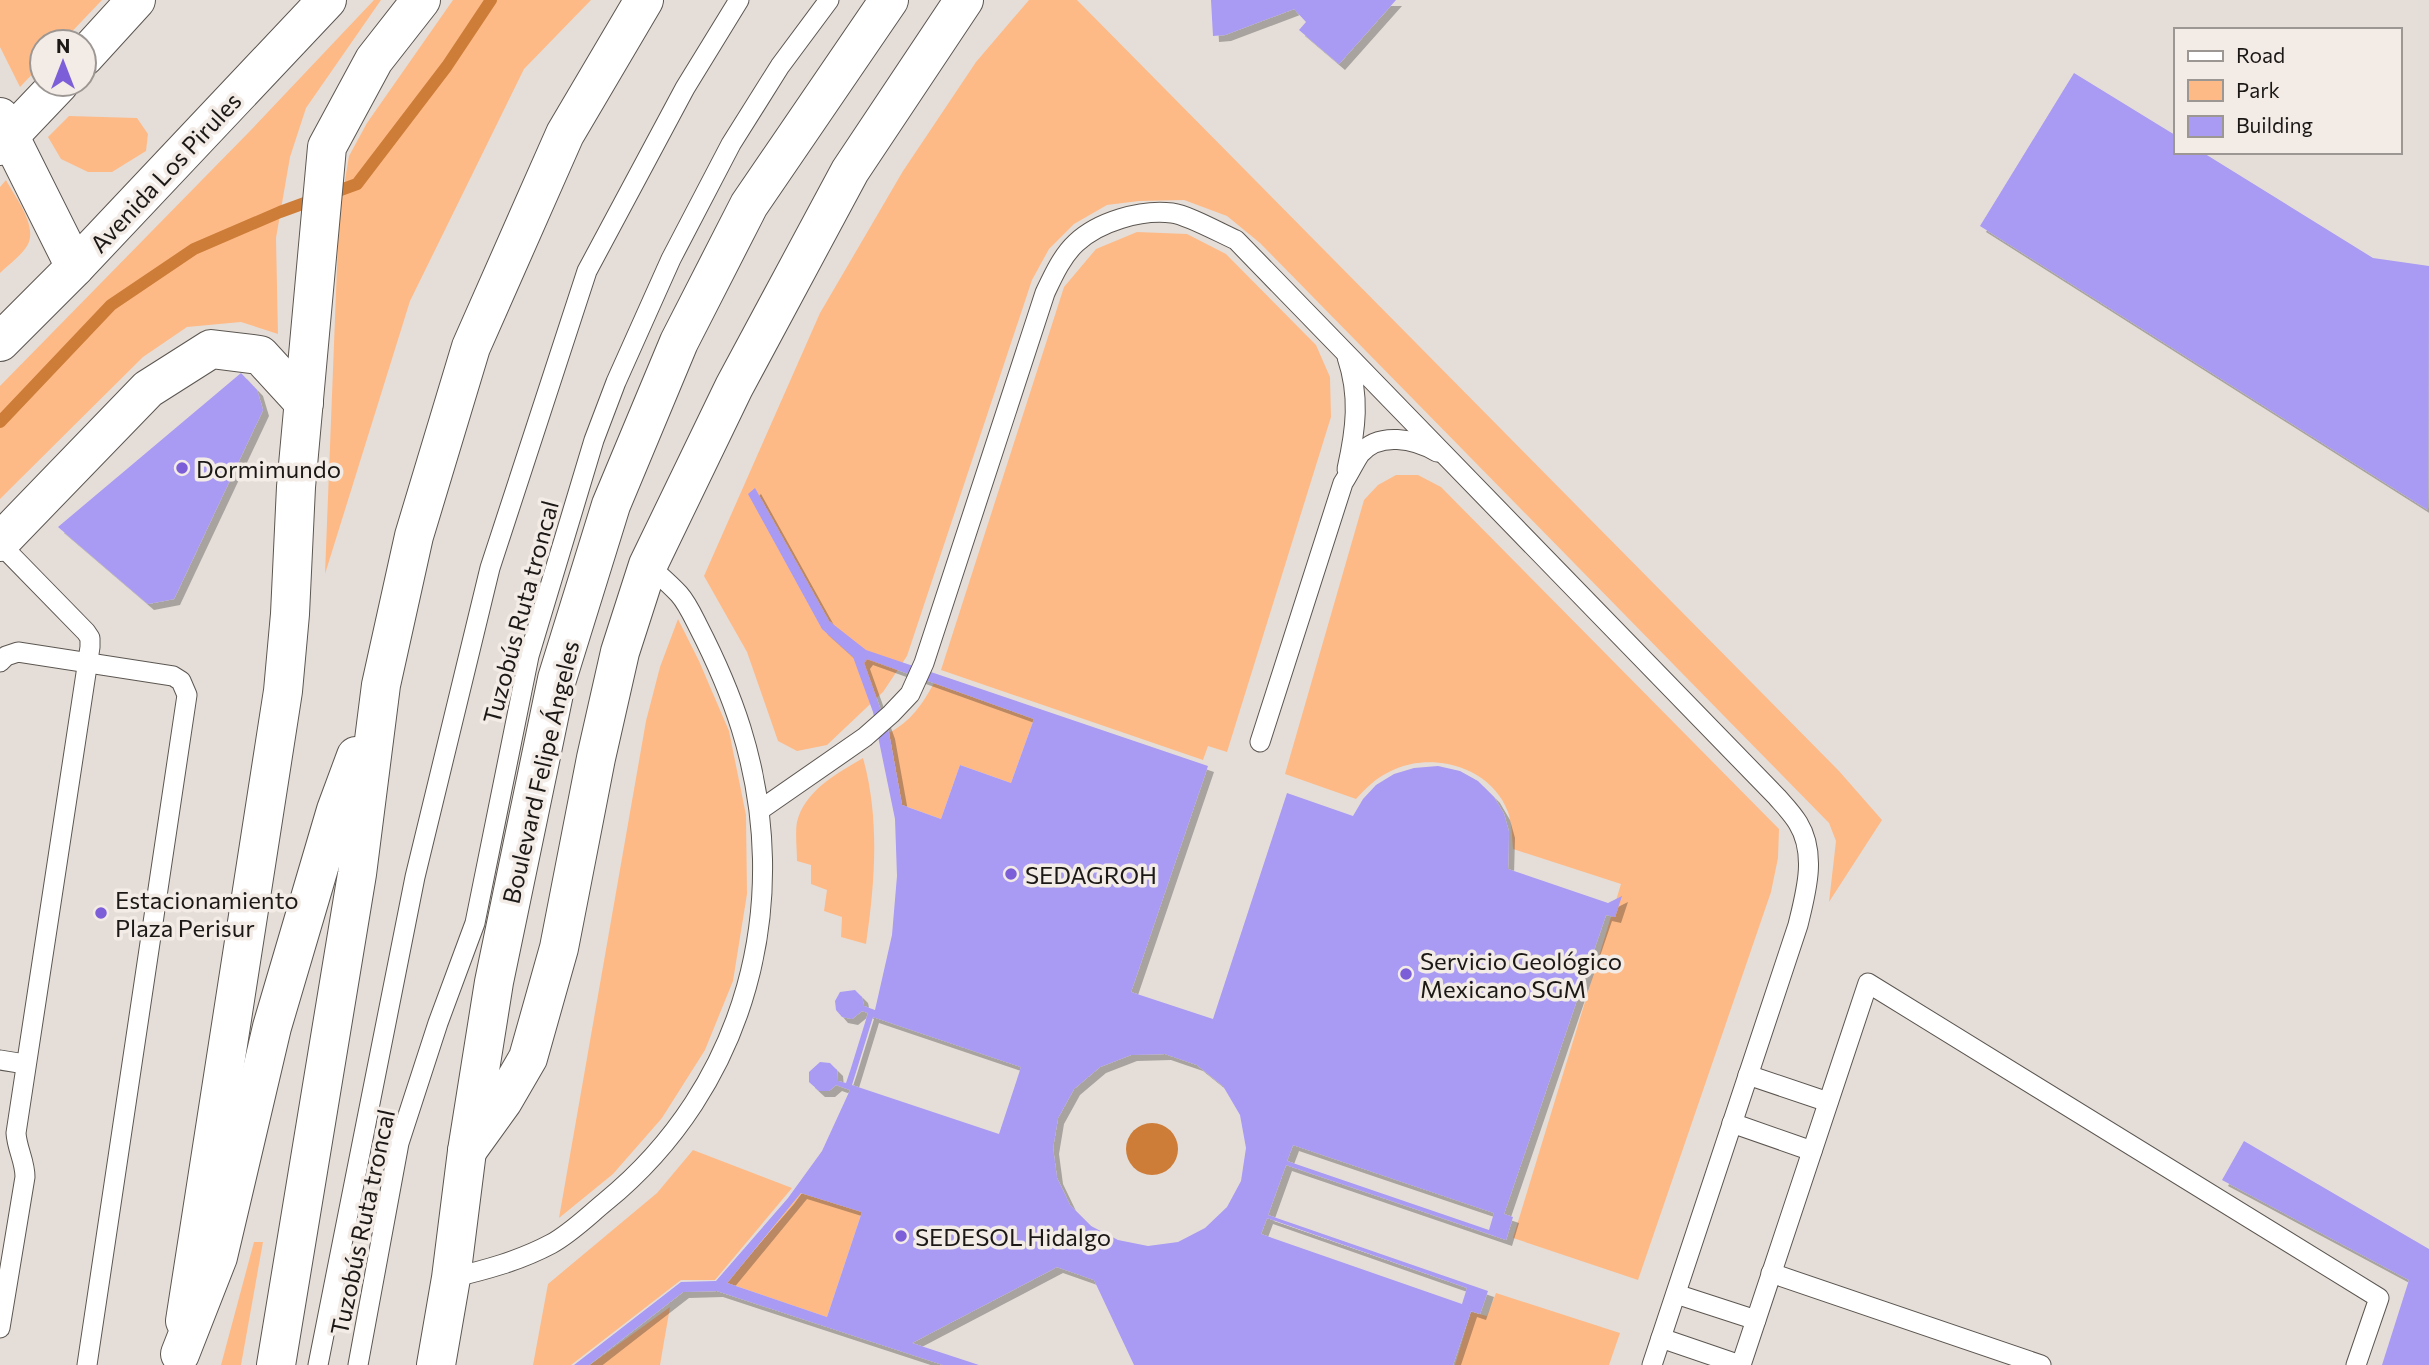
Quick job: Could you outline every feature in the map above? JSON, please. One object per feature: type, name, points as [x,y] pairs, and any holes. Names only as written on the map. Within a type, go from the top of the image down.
[{"type":"main road","points":[[98,42],[136,0]]},
{"type":"main road","name":"Avenida Los Pirules","points":[[0,342],[75,267],[327,0]]},
{"type":"main road","points":[[179,1360],[283,691],[296,487],[327,147],[374,60],[421,0]]},
{"type":"main road","points":[[276,1365],[357,874],[381,685],[414,536],[471,347],[565,134],[644,0]]},
{"type":"main road","name":"Boulevard Felipe Ángeles","points":[[436,1365],[494,982],[557,679],[611,505],[679,342],[749,205],[889,0]]},
{"type":"main road","points":[[467,1151],[503,1101],[528,1058],[559,948],[596,758],[620,652],[648,565],[734,387],[850,171],[964,0]]},
{"type":"main road","points":[[43,98],[3,133],[75,267]]},
{"type":"main road","points":[[0,543],[148,390],[211,349],[260,355],[304,403]]},
{"type":"main road","points":[[179,1360],[218,1257],[272,1027],[336,810],[381,685]]},
{"type":"lane","name":"Tuzobús Ruta troncal","points":[[318,1365],[415,877],[490,568],[587,271],[685,88],[739,0]]},
{"type":"lane","name":"Tuzobús Ruta troncal","points":[[358,1365],[399,1143],[438,1023],[475,923],[529,656],[594,440],[616,382],[671,259],[731,144],[780,66],[829,0]]},
{"type":"lane","points":[[760,810],[865,737],[891,715],[909,694],[923,663],[1045,293],[1057,267],[1076,243],[1104,224],[1137,215],[1172,213],[1236,240],[1777,797],[1799,824],[1808,851],[1807,887],[1798,925],[1652,1365]]},
{"type":"lane","points":[[1261,742],[1343,483],[1352,444],[1356,410],[1355,381],[1345,353]]},
{"type":"lane","points":[[1343,483],[1362,452],[1380,440],[1406,440],[1426,445],[1447,458]]},
{"type":"lane","points":[[0,543],[90,638],[16,1132],[17,1147],[25,1161],[25,1177],[0,1328]]},
{"type":"lane","points":[[451,1278],[500,1266],[562,1238],[620,1190],[655,1155],[682,1121],[726,1044],[744,1000],[758,943],[764,897],[764,847],[760,810],[748,751],[732,698],[714,656],[681,596],[648,565]]},
{"type":"lane","points":[[0,662],[6,656],[18,652],[173,676],[181,681],[187,695],[88,1365]]},
{"type":"lane","points":[[1661,1338],[1741,1365],[1867,984],[2379,1298],[2356,1365]]},
{"type":"lane","points":[[0,1060],[25,1064]]},
{"type":"lane","points":[[1748,1074],[1828,1102]]},
{"type":"lane","points":[[1732,1123],[1812,1151]]},
{"type":"lane","points":[[1771,1273],[2041,1365]]},
{"type":"lane","points":[[1676,1294],[1756,1320]]},
{"type":"green space","points":[[0,0],[102,0],[75,28],[28,28],[28,79],[20,87],[0,47]]},
{"type":"green space","points":[[374,0],[381,0],[306,108],[290,157],[276,238],[278,334],[241,322],[187,327],[143,357],[0,499],[0,386],[250,131]]},
{"type":"green space","points":[[453,0],[591,0],[524,69],[410,301],[325,574],[339,216],[349,156],[367,123]]},
{"type":"green space","points":[[1029,0],[1077,0],[1839,771],[1882,820],[1829,902],[1836,841],[1829,823],[1260,243],[1227,216],[1184,200],[1107,205],[1074,224],[1049,249],[1032,280],[907,656],[883,692],[827,745],[797,751],[778,741],[747,652],[704,576],[820,313],[903,171],[976,62]]},
{"type":"green space","points":[[69,116],[137,118],[148,134],[146,151],[112,172],[88,172],[61,159],[48,137]]},
{"type":"green space","points":[[6,180],[28,221],[30,238],[21,253],[0,273],[0,187]]},
{"type":"green space","points":[[1137,232],[1187,234],[1226,254],[1316,345],[1330,377],[1331,417],[1227,752],[1208,746],[1203,760],[941,670],[1064,287],[1096,249]]},
{"type":"green space","points":[[1396,475],[1418,475],[1441,487],[1779,829],[1778,858],[1771,892],[1638,1280],[1513,1238],[1621,884],[1513,849],[1508,812],[1500,796],[1474,773],[1457,767],[1422,762],[1405,766],[1380,777],[1356,799],[1285,774],[1364,500],[1378,485]]},
{"type":"green space","points":[[678,619],[729,731],[746,815],[747,894],[733,981],[705,1050],[662,1118],[613,1174],[559,1218],[646,721],[660,667]]},
{"type":"green space","points":[[934,683],[1034,719],[1011,783],[960,765],[941,819],[902,805],[889,733],[915,712]]},
{"type":"green space","points":[[863,758],[874,827],[872,897],[866,944],[841,937],[842,917],[824,911],[827,890],[811,884],[811,865],[797,861],[796,836],[797,822],[807,801],[833,776]]},
{"type":"green space","points":[[693,1150],[792,1188],[715,1280],[681,1280],[571,1365],[533,1365],[548,1284],[657,1193]]},
{"type":"green space","points":[[801,1193],[862,1212],[827,1317],[727,1283]]},
{"type":"green space","points":[[254,1242],[263,1242],[241,1365],[221,1365]]},
{"type":"green space","points":[[1496,1293],[1620,1333],[1609,1365],[1455,1365],[1471,1312],[1487,1316]]},
{"type":"green space","points":[[670,1307],[660,1365],[590,1365]]},
{"type":"shaded area","points":[[1152,1123],[1162,1125],[1170,1131],[1176,1139],[1176,1159],[1170,1167],[1162,1173],[1152,1175],[1142,1173],[1134,1167],[1128,1159],[1126,1149],[1128,1139],[1134,1131],[1142,1125]]},
{"type":"building","points":[[1211,0],[1396,0],[1339,64],[1299,30],[1306,22],[1294,9],[1225,35],[1213,36]]},
{"type":"building","points":[[2074,73],[2174,134],[2174,154],[2205,154],[2373,258],[2429,266],[2428,510],[1980,226]]},
{"type":"building","name":"Dormimundo","points":[[241,373],[257,390],[263,410],[174,599],[148,604],[58,527]]},
{"type":"building","points":[[755,488],[829,621],[866,650],[1208,766],[1131,992],[1213,1019],[1287,793],[1353,816],[1376,785],[1394,774],[1414,768],[1438,766],[1460,771],[1478,781],[1494,797],[1504,814],[1509,832],[1508,869],[1608,903],[1622,896],[1615,917],[1606,915],[1504,1214],[1513,1217],[1506,1240],[1286,1165],[1268,1215],[1488,1291],[1480,1314],[1471,1311],[1453,1365],[1134,1365],[1094,1280],[1057,1267],[912,1343],[979,1365],[943,1365],[717,1291],[683,1292],[589,1365],[574,1365],[681,1282],[716,1281],[788,1198],[822,1151],[850,1090],[836,1085],[829,1091],[819,1091],[809,1082],[809,1072],[820,1062],[830,1063],[837,1070],[838,1081],[846,1083],[851,1068],[868,1013],[862,1011],[852,1019],[842,1017],[836,1010],[835,1001],[840,992],[855,990],[862,997],[864,1006],[875,1010],[892,935],[897,876],[895,819],[873,712],[853,657],[822,629],[748,494]],"holes":[[[867,659],[1034,719],[1011,783],[960,765],[941,819],[902,805],[889,733],[864,663]],[[873,1017],[1021,1067],[999,1134],[852,1085]],[[1165,1054],[1197,1065],[1223,1086],[1240,1115],[1246,1148],[1241,1181],[1227,1207],[1205,1228],[1178,1242],[1148,1246],[1118,1240],[1091,1226],[1070,1205],[1057,1178],[1053,1148],[1058,1118],[1074,1089],[1100,1067],[1131,1055]],[[1293,1145],[1494,1213],[1489,1230],[1287,1161]],[[801,1193],[862,1212],[827,1317],[727,1283]],[[1267,1218],[1467,1288],[1462,1304],[1261,1234]]]},
{"type":"building","points":[[2244,1141],[2429,1249],[2429,1365],[2382,1365],[2409,1280],[2222,1180]]},
{"type":"waterway","points":[[0,422],[111,305],[194,249],[280,212],[357,184],[447,66],[491,0]]},
{"type":"place","name":"Dormimundo","points":[[182,468]]},
{"type":"place","name":"SEDAGROH","points":[[1011,874]]},
{"type":"place","name":"Estacionamiento Plaza Perisur","points":[[101,913]]},
{"type":"place","name":"Servicio Geológico Mexicano SGM","points":[[1406,974]]},
{"type":"place","name":"SEDESOL Hidalgo","points":[[901,1236]]}]
